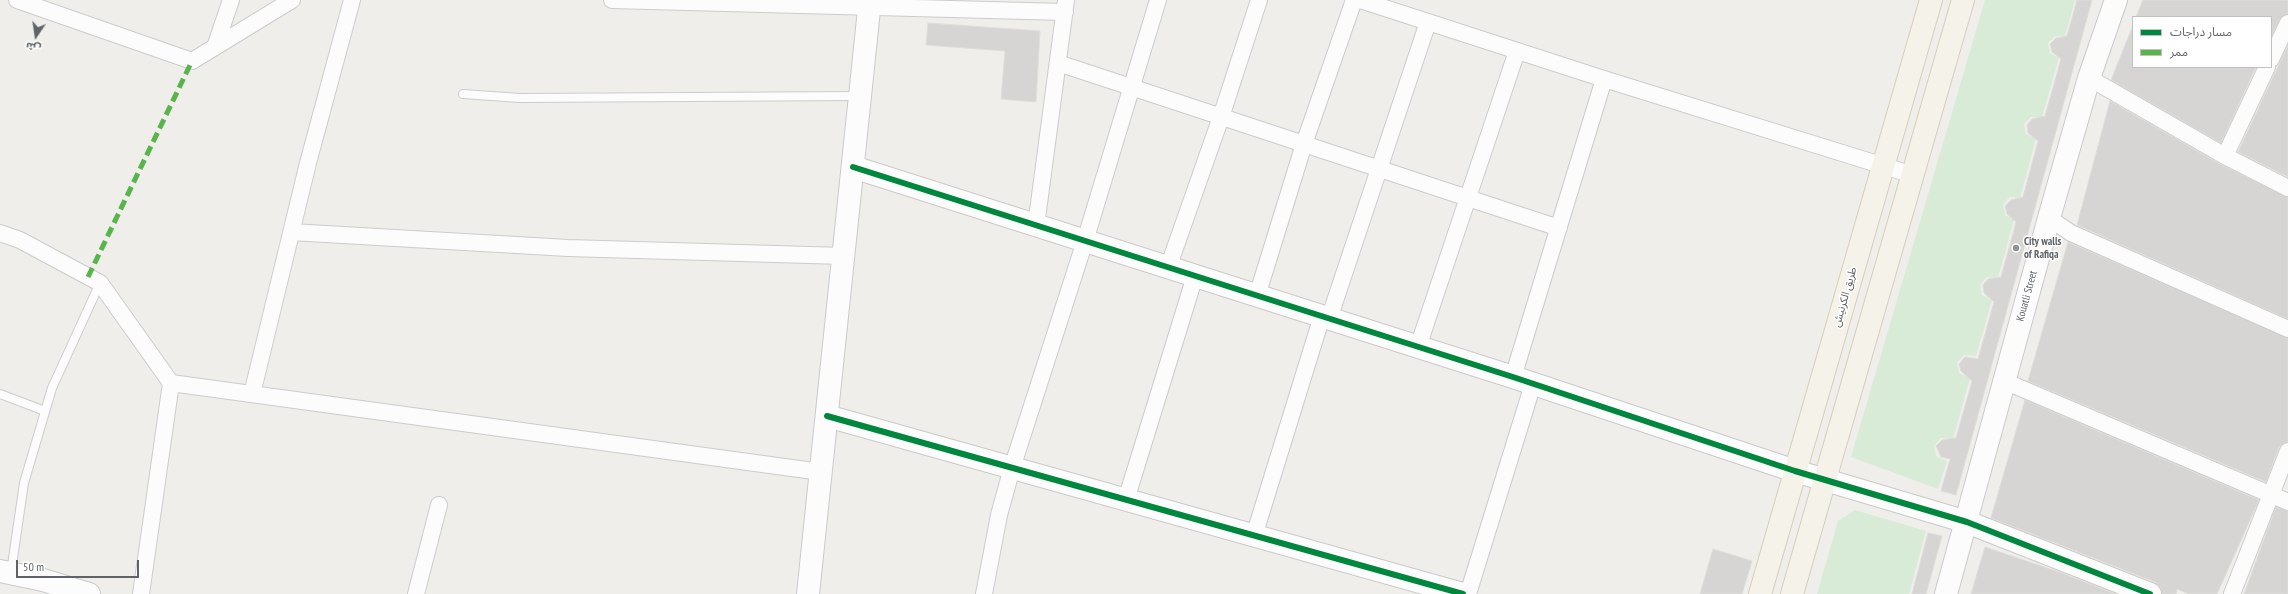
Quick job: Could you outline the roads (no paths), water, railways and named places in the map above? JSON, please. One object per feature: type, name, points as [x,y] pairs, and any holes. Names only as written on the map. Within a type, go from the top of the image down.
[{"type":"main road","name":"طريق الكرنيش","points":[[1760,594],[1931,0]]},
{"type":"main road","points":[[1792,594],[1963,0]]},
{"type":"street","points":[[17,0],[192,61],[292,0]]},
{"type":"street","points":[[215,47],[231,0]]},
{"type":"street","points":[[252,394],[291,232],[352,0]]},
{"type":"street","points":[[612,0],[1066,6],[1036,226]]},
{"type":"street","points":[[984,594],[999,515],[1012,468],[1085,241],[1158,0]]},
{"type":"street","points":[[1168,268],[1221,117],[1259,0]]},
{"type":"street","points":[[1257,296],[1304,144],[1354,0]]},
{"type":"street","points":[[1360,0],[1604,80],[1913,175]]},
{"type":"street","name":"Kouatli Street","points":[[1946,594],[2089,78],[2116,0]]},
{"type":"street","points":[[808,594],[870,4]]},
{"type":"street","points":[[1254,536],[1326,318],[1380,170],[1428,22]]},
{"type":"street","points":[[2272,57],[2288,23]]},
{"type":"street","points":[[1418,347],[1517,51]]},
{"type":"street","points":[[1058,63],[1559,228]]},
{"type":"street","points":[[2225,156],[2267,68]]},
{"type":"street","points":[[2089,78],[2225,156],[2288,188]]},
{"type":"street","points":[[1468,594],[1523,380],[1559,228],[1604,80]]},
{"type":"street","points":[[853,167],[1523,380],[1795,471],[1967,522],[2150,594]]},
{"type":"street","points":[[2049,218],[2071,233],[2288,329]]},
{"type":"street","points":[[291,232],[568,248],[844,256]]},
{"type":"street","points":[[0,233],[20,240],[100,283],[171,383],[141,594]]},
{"type":"street","points":[[1126,500],[1194,276]]},
{"type":"street","points":[[2004,381],[2219,475],[2288,502]]},
{"type":"street","points":[[171,383],[821,472]]},
{"type":"street","points":[[827,416],[1463,594]]},
{"type":"street","points":[[2232,594],[2288,451]]},
{"type":"street","points":[[416,594],[439,505]]},
{"type":"street","points":[[5,572],[43,580],[89,594]]},
{"type":"lane","points":[[463,94],[520,98],[860,96]]},
{"type":"lane","points":[[5,572],[24,483],[52,388],[100,283]]},
{"type":"lane","points":[[0,394],[45,411]]},
{"type":"place","name":"City walls of Rafiqa","points":[[2016,248]]}]
